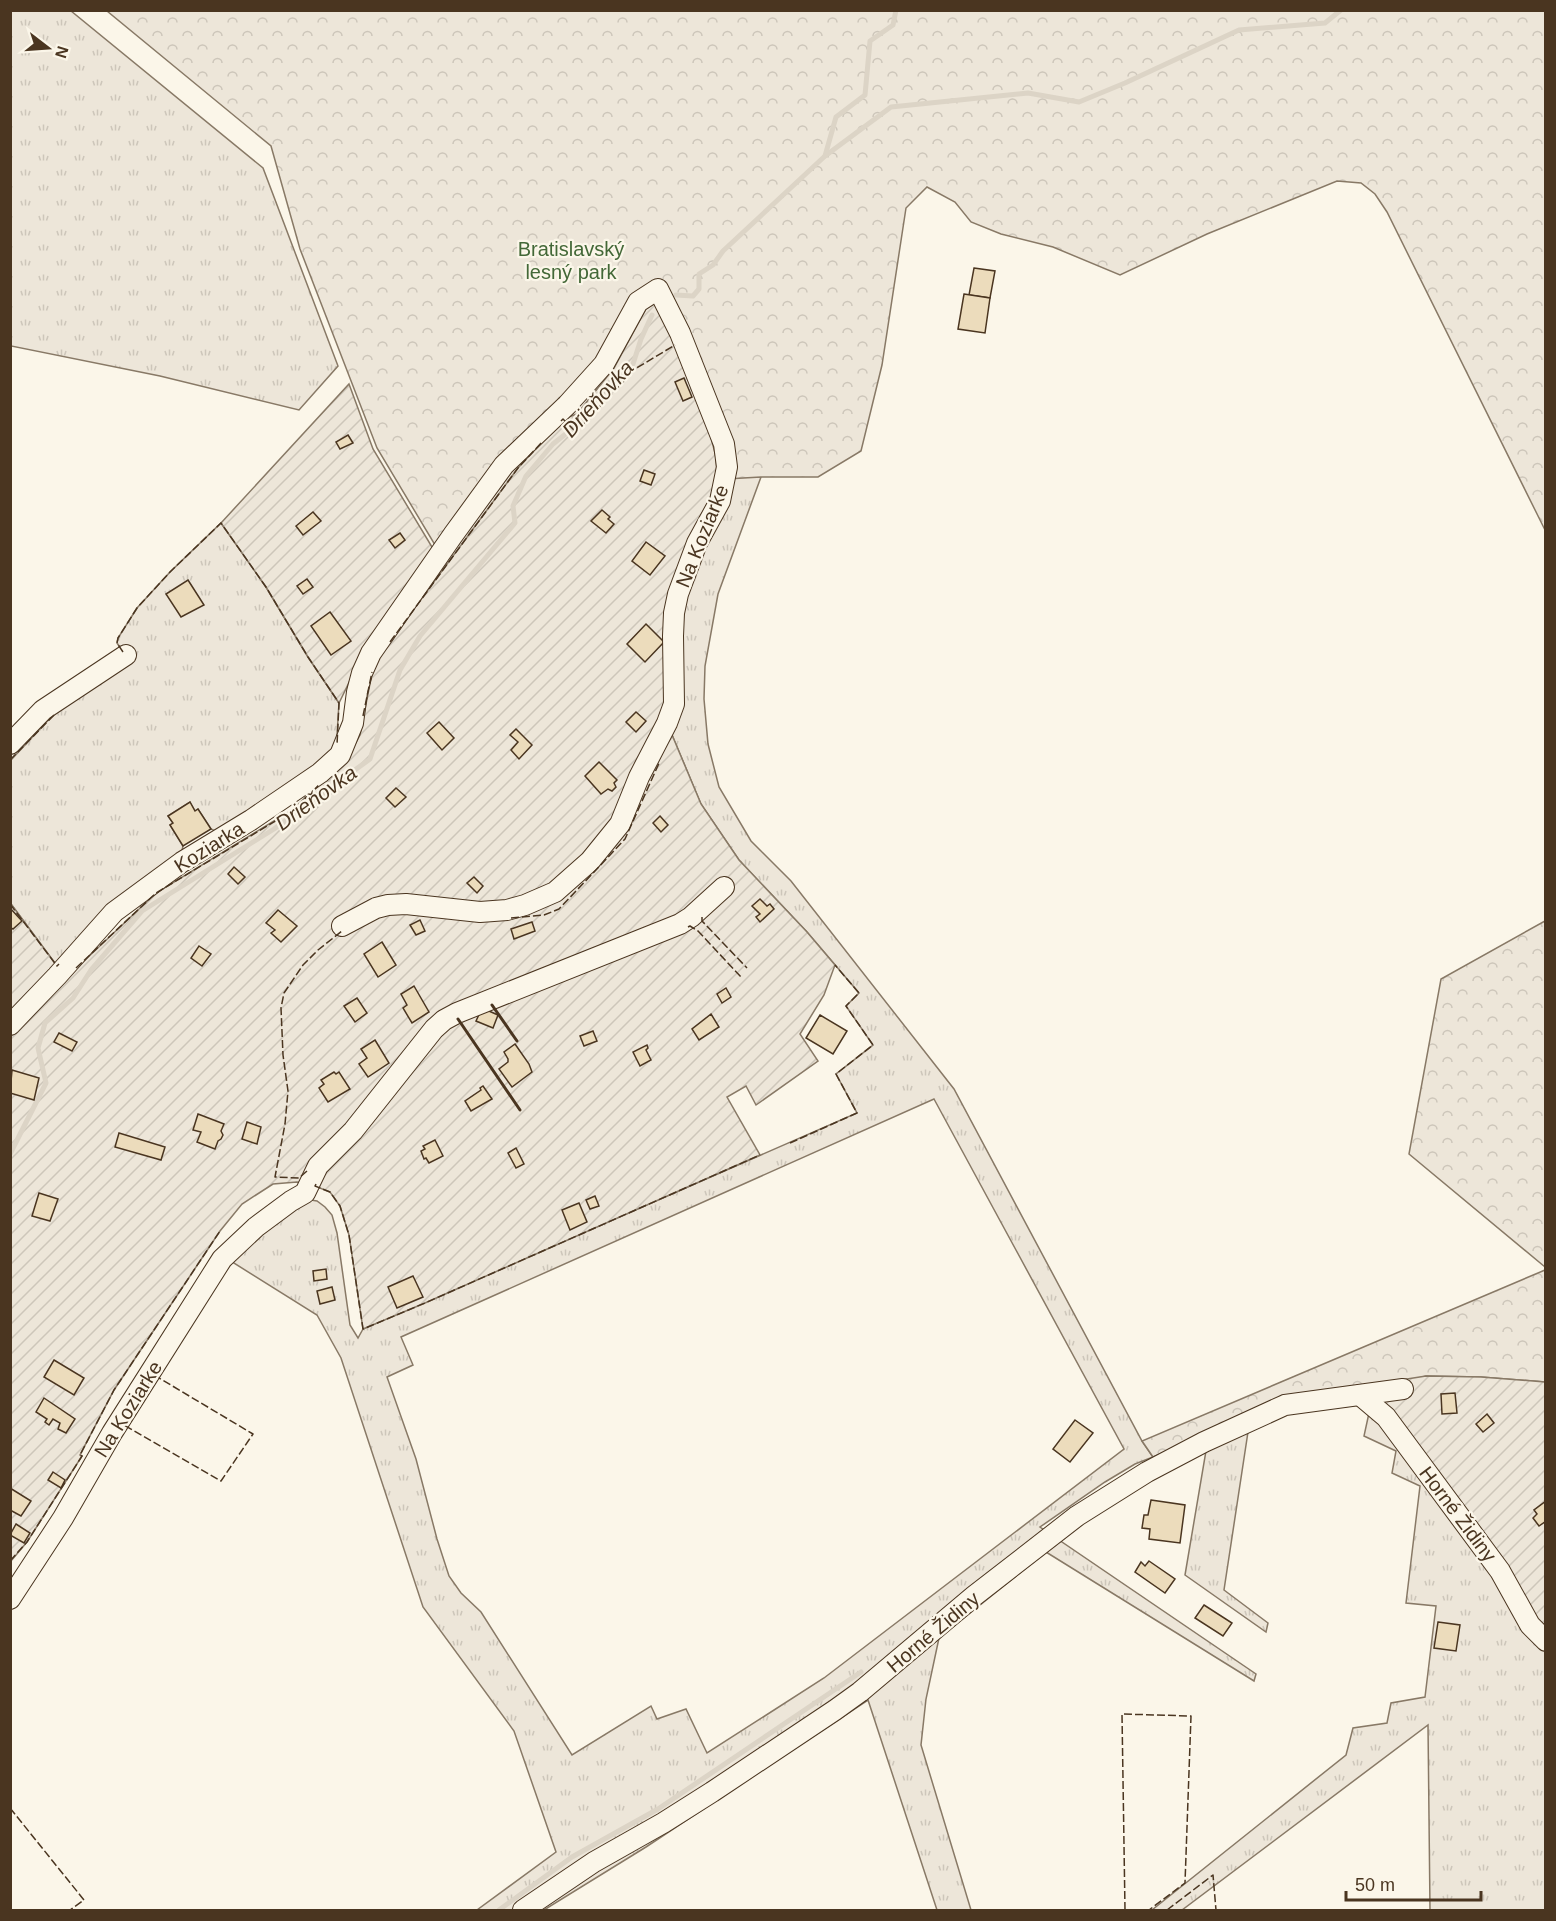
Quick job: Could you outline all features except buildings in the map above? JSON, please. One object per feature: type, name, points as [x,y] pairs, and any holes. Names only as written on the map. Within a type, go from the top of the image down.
[{"type":"street","name":"Koziarka","points":[[10,1025],[114,912],[182,862],[251,820],[320,773],[340,755],[353,723],[357,692],[371,653],[504,465],[567,405],[603,364],[638,302],[658,289]]},
{"type":"street","name":"Na Koziarke","points":[[342,926],[376,908],[388,905],[406,904],[480,912],[507,910],[525,905],[555,892],[591,861],[620,824],[639,777],[667,723],[674,704],[673,636],[678,594],[697,543],[720,501],[727,467],[724,444],[680,333],[658,289]]},
{"type":"street","points":[[10,744],[43,710],[126,655]]},
{"type":"street","name":"Na Koziarke","points":[[10,1599],[63,1518],[112,1433],[222,1259],[256,1227],[305,1193],[318,1166],[353,1131],[434,1029],[444,1020],[680,924],[724,887]]},
{"type":"street","name":"Horné Židiny","points":[[523,1911],[594,1862],[712,1792],[861,1692],[974,1596],[1077,1516],[1113,1492],[1204,1442],[1285,1405],[1403,1389]]},
{"type":"street","name":"Horné Židiny","points":[[1360,1395],[1386,1417],[1500,1571],[1530,1625],[1545,1641]]},
{"type":"green space","points":[[10,11],[71,11],[263,168],[338,366],[299,410],[160,376],[11,346]]},
{"type":"green space","name":"Bratislavský lesný park","points":[[107,11],[1545,11],[1545,530],[1387,212],[1375,194],[1361,183],[1337,181],[1207,234],[1120,275],[1053,247],[1001,234],[971,222],[955,202],[927,187],[906,208],[882,365],[861,451],[818,477],[726,479],[456,580],[377,448],[300,249],[271,146]]},
{"type":"green space","points":[[657,302],[707,422],[716,457],[717,474],[712,494],[695,528],[667,723],[701,804],[739,860],[835,965],[824,995],[800,1034],[818,1061],[756,1105],[746,1086],[727,1097],[760,1155],[363,1329],[349,1235],[340,1206],[330,1192],[315,1186],[297,1182],[273,1184],[242,1204],[220,1231],[114,1390],[80,1455],[82,1456],[27,1542],[11,1561],[11,904],[66,978],[156,893],[292,810],[348,757],[360,735],[374,663],[518,468],[563,419],[577,414],[614,368],[646,309]]},
{"type":"green space","points":[[349,384],[373,449],[435,552],[361,658],[339,703],[266,587],[221,523]]},
{"type":"green space","points":[[761,477],[718,594],[705,666],[704,699],[708,744],[719,787],[751,841],[791,881],[954,1089],[1142,1441],[1153,1457],[1135,1464],[1105,1482],[1040,1527],[1256,1674],[1254,1681],[1046,1552],[939,1638],[926,1699],[921,1745],[971,1910],[937,1910],[868,1700],[646,1847],[544,1910],[477,1910],[556,1852],[514,1731],[423,1607],[341,1358],[317,1315],[229,1260],[305,1199],[317,1201],[332,1215],[337,1233],[350,1325],[358,1338],[363,1329],[857,1113],[836,1074],[873,1045],[846,1006],[859,993],[807,932],[739,860],[701,804],[667,723],[673,636],[725,479]],"holes":[[[934,1099],[1124,1449],[824,1678],[707,1753],[686,1709],[657,1719],[651,1706],[572,1755],[481,1612],[461,1593],[449,1576],[416,1459],[387,1377],[413,1365],[401,1337]]]},
{"type":"green space","points":[[221,523],[266,587],[339,703],[336,751],[217,832],[211,829],[198,809],[195,811],[190,802],[168,816],[173,823],[170,825],[183,846],[181,855],[57,966],[11,904],[11,760],[53,715],[130,662],[117,643],[137,608],[170,572]]},
{"type":"green space","points":[[1545,921],[1545,1267],[1409,1154],[1441,979]]},
{"type":"green space","points":[[1545,1270],[1545,1382],[1426,1376],[1209,1433],[1153,1457],[1142,1441]]},
{"type":"green space","points":[[1426,1376],[1545,1382],[1545,1633],[1362,1386]]},
{"type":"green space","points":[[1362,1386],[1545,1633],[1545,1910],[1430,1910],[1428,1725],[1182,1910],[1152,1910],[1346,1755],[1353,1728],[1387,1723],[1391,1703],[1425,1697],[1436,1606],[1406,1603],[1420,1486],[1392,1473],[1396,1451],[1364,1436],[1369,1413],[1359,1405],[1285,1414],[1248,1432],[1224,1590],[1268,1623],[1266,1632],[1185,1575],[1209,1433]]},
{"type":"waterway","name":"Drieňovka","points":[[676,295],[693,296],[699,289],[699,274],[713,265],[723,251],[825,156],[836,117],[865,95],[870,41],[893,25],[896,10]]},
{"type":"waterway","points":[[825,156],[891,107],[1028,93],[1079,102],[1239,30],[1325,23],[1341,10]]},
{"type":"waterway","name":"Drieňovka","points":[[10,1154],[46,1083],[38,1048],[45,1023],[73,998],[91,970],[142,911],[274,829],[370,759],[400,670],[420,636],[515,523],[513,506],[526,476],[553,444],[582,421],[597,398],[633,364],[652,315]]},
{"type":"waterway","points":[[499,1910],[572,1857],[658,1809],[861,1672]]},
{"type":"fence","points":[[561,421],[563,419],[576,432],[635,369],[675,345]]},
{"type":"fence","points":[[390,642],[518,468],[543,441]]},
{"type":"fence","points":[[123,652],[117,643],[118,638],[137,608],[170,572],[221,523],[266,587],[339,703],[337,745]]},
{"type":"fence","points":[[363,716],[372,672]]},
{"type":"fence","points":[[10,760],[56,713]]},
{"type":"fence","points":[[511,918],[544,915],[559,909],[625,839],[660,761]]},
{"type":"fence","points":[[76,968],[156,893],[292,811],[319,785]]},
{"type":"fence","points":[[10,904],[57,966],[59,964]]},
{"type":"fence","points":[[702,917],[702,921],[747,968]]},
{"type":"fence","points":[[688,927],[698,931],[741,977]]},
{"type":"fence","points":[[307,1171],[299,1178],[275,1177],[285,1124],[288,1091],[283,1055],[281,1008],[284,993],[303,965],[342,931]]},
{"type":"fence","points":[[790,1143],[857,1113],[836,1074],[873,1045],[846,1006],[859,993],[835,965]]},
{"type":"fence","points":[[316,1184],[315,1186],[330,1192],[340,1206],[349,1235],[363,1329],[760,1155]]},
{"type":"fence","points":[[10,1561],[27,1542],[82,1456],[80,1455],[114,1390],[220,1231]]},
{"type":"fence","points":[[154,1375],[253,1434],[221,1481],[124,1425],[154,1375]]},
{"type":"fence","points":[[1125,1910],[1122,1714],[1191,1716],[1185,1883],[1149,1910]]},
{"type":"fence","points":[[10,1808],[84,1900],[70,1910]]},
{"type":"fence","points":[[1167,1910],[1213,1875],[1216,1910]]},
{"type":"wall","points":[[492,1005],[517,1041]]},
{"type":"wall","points":[[458,1019],[520,1110]]}]
